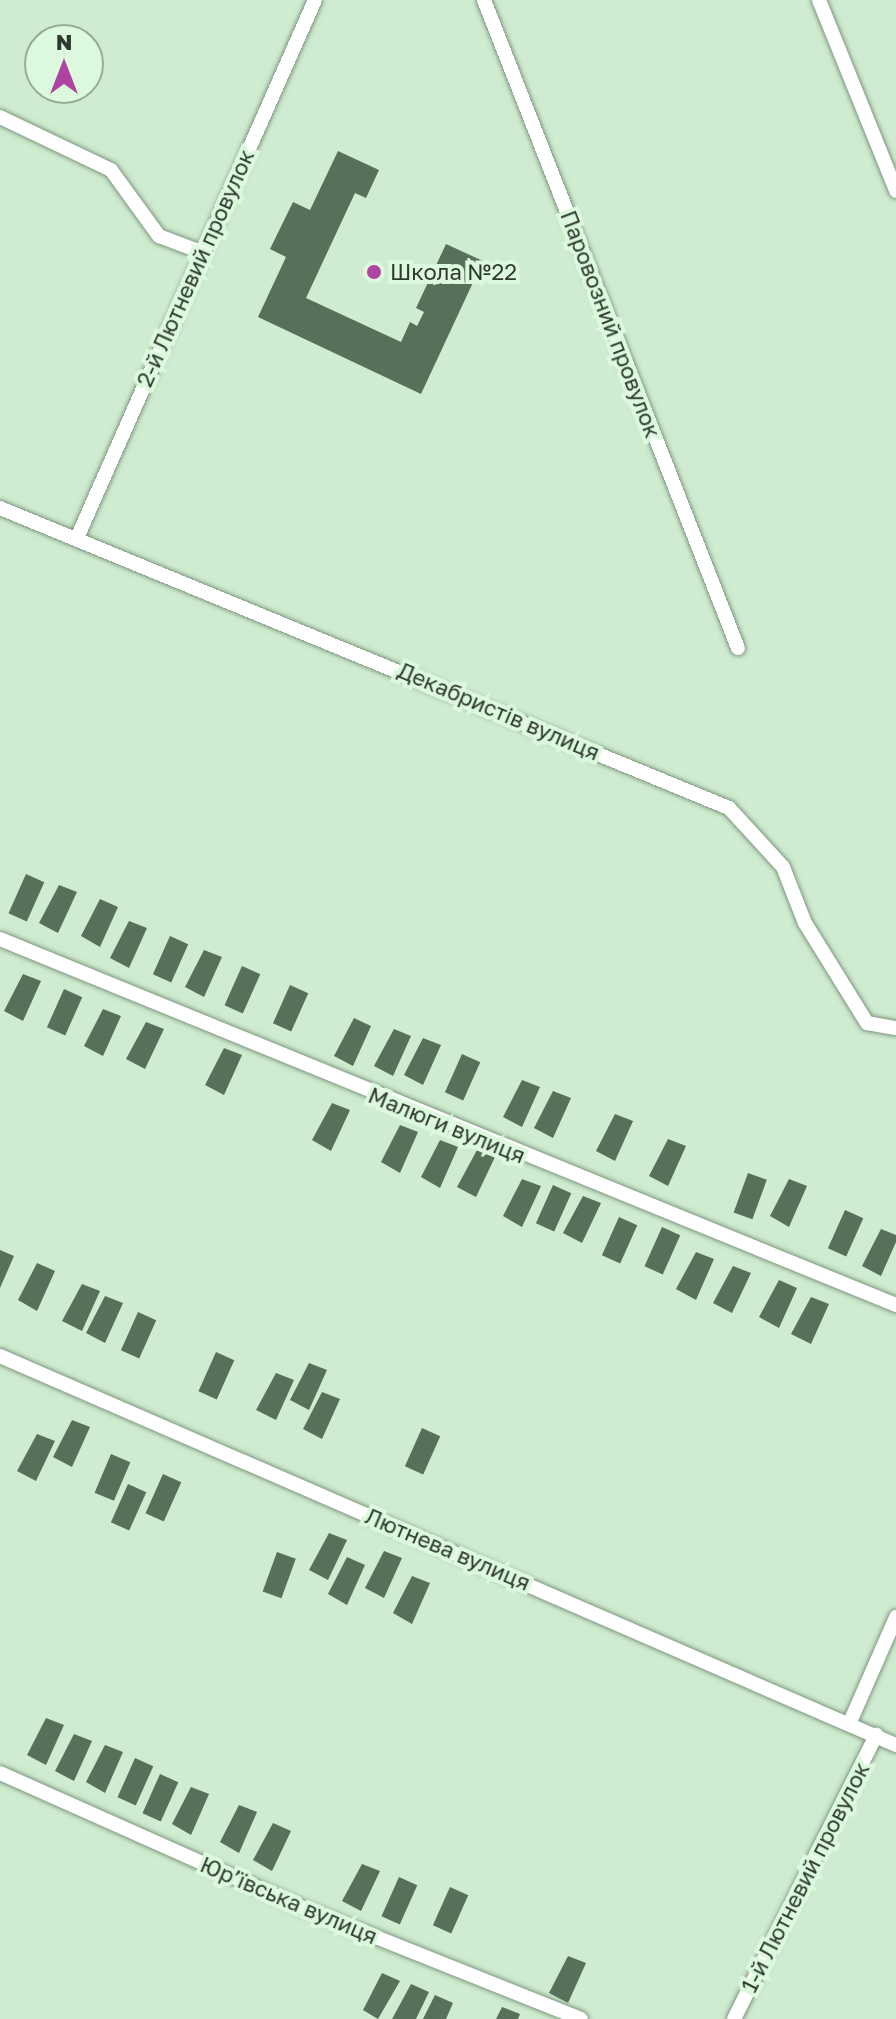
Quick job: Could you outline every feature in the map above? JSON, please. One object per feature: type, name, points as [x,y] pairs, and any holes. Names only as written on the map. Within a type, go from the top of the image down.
[{"type":"street","name":"2-й Лютневий провулок","points":[[77,538],[315,0]]},
{"type":"street","name":"Паровозний провулок","points":[[484,0],[738,648]]},
{"type":"street","points":[[819,0],[896,191]]},
{"type":"street","points":[[0,117],[111,170],[159,236],[201,252]]},
{"type":"street","name":"Декабристів вулиця","points":[[0,508],[729,808],[783,867],[805,923],[867,1023],[896,1028]]},
{"type":"street","name":"Малюги вулиця","points":[[0,939],[896,1305]]},
{"type":"street","name":"Лютнева вулиця","points":[[0,1356],[850,1722],[896,1745]]},
{"type":"street","points":[[850,1722],[896,1617]]},
{"type":"street","name":"1-й Лютневий провулок","points":[[734,2019],[876,1735]]},
{"type":"street","name":"Юр’ївська вулиця","points":[[0,1773],[306,1909],[581,2019]]},
{"type":"building","points":[[338,151],[379,170],[366,198],[355,193],[306,298],[401,342],[410,322],[417,326],[424,312],[416,308],[446,244],[483,261],[421,394],[258,317],[286,257],[270,249],[293,202],[310,210]]},
{"type":"building","points":[[26,874],[44,882],[27,921],[9,913]]},
{"type":"building","points":[[59,885],[77,892],[58,933],[39,923]]},
{"type":"building","points":[[100,899],[118,907],[100,947],[81,936]]},
{"type":"building","points":[[129,921],[147,928],[129,968],[110,958]]},
{"type":"building","points":[[170,936],[188,944],[171,983],[153,974]]},
{"type":"building","points":[[204,950],[222,957],[204,997],[185,987]]},
{"type":"building","points":[[242,966],[260,974],[243,1013],[225,1005]]},
{"type":"building","points":[[23,974],[41,981],[23,1021],[4,1011]]},
{"type":"building","points":[[290,985],[308,993],[291,1032],[273,1023]]},
{"type":"building","points":[[64,989],[82,997],[65,1036],[47,1027]]},
{"type":"building","points":[[103,1009],[121,1016],[103,1056],[84,1046]]},
{"type":"building","points":[[354,1018],[371,1026],[353,1066],[334,1056]]},
{"type":"building","points":[[146,1022],[164,1029],[145,1069],[126,1059]]},
{"type":"building","points":[[394,1029],[411,1036],[393,1076],[374,1066]]},
{"type":"building","points":[[423,1038],[441,1045],[423,1085],[404,1075]]},
{"type":"building","points":[[224,1048],[242,1055],[224,1095],[205,1085]]},
{"type":"building","points":[[462,1054],[480,1062],[463,1101],[445,1092]]},
{"type":"building","points":[[522,1080],[540,1087],[522,1127],[503,1117]]},
{"type":"building","points":[[553,1091],[571,1098],[553,1138],[534,1128]]},
{"type":"building","points":[[332,1103],[350,1110],[331,1151],[312,1140]]},
{"type":"building","points":[[615,1114],[633,1121],[615,1161],[596,1151]]},
{"type":"building","points":[[400,1125],[418,1132],[400,1173],[381,1162]]},
{"type":"building","points":[[668,1139],[686,1146],[668,1186],[649,1176]]},
{"type":"building","points":[[440,1140],[458,1147],[440,1188],[421,1177]]},
{"type":"building","points":[[477,1150],[495,1157],[476,1197],[457,1187]]},
{"type":"building","points":[[748,1173],[767,1180],[752,1219],[734,1212]]},
{"type":"building","points":[[522,1179],[541,1186],[522,1227],[503,1216]]},
{"type":"building","points":[[789,1179],[807,1186],[789,1227],[770,1216]]},
{"type":"building","points":[[553,1185],[571,1193],[554,1232],[536,1223]]},
{"type":"building","points":[[583,1196],[601,1203],[582,1243],[563,1233]]},
{"type":"building","points":[[845,1210],[863,1218],[846,1257],[828,1248]]},
{"type":"building","points":[[619,1217],[637,1225],[620,1264],[602,1255]]},
{"type":"building","points":[[662,1227],[680,1235],[663,1274],[645,1266]]},
{"type":"building","points":[[881,1229],[896,1235],[896,1242],[881,1276],[862,1266]]},
{"type":"building","points":[[0,1250],[14,1256],[0,1288]]},
{"type":"building","points":[[696,1252],[714,1259],[696,1300],[676,1289]]},
{"type":"building","points":[[37,1263],[55,1271],[37,1311],[18,1300]]},
{"type":"building","points":[[733,1266],[751,1273],[732,1313],[713,1303]]},
{"type":"building","points":[[779,1280],[797,1288],[779,1328],[759,1317]]},
{"type":"building","points":[[82,1284],[100,1291],[82,1331],[62,1321]]},
{"type":"building","points":[[105,1296],[123,1303],[105,1343],[86,1333]]},
{"type":"building","points":[[811,1297],[829,1304],[811,1344],[791,1334]]},
{"type":"building","points":[[138,1312],[156,1320],[139,1359],[121,1350]]},
{"type":"building","points":[[216,1352],[234,1360],[217,1399],[199,1391]]},
{"type":"building","points":[[309,1363],[327,1370],[309,1410],[290,1400]]},
{"type":"building","points":[[276,1373],[294,1380],[276,1420],[256,1410]]},
{"type":"building","points":[[322,1392],[340,1399],[322,1439],[303,1429]]},
{"type":"building","points":[[72,1420],[90,1427],[72,1467],[53,1457]]},
{"type":"building","points":[[422,1428],[440,1436],[423,1475],[405,1466]]},
{"type":"building","points":[[37,1434],[55,1441],[36,1481],[17,1471]]},
{"type":"building","points":[[111,1454],[130,1462],[114,1501],[95,1493]]},
{"type":"building","points":[[163,1474],[181,1482],[164,1521],[146,1513]]},
{"type":"building","points":[[128,1484],[146,1492],[129,1531],[111,1522]]},
{"type":"building","points":[[329,1533],[347,1540],[328,1580],[309,1570]]},
{"type":"building","points":[[384,1551],[402,1558],[384,1598],[365,1588]]},
{"type":"building","points":[[277,1552],[296,1559],[281,1598],[263,1591]]},
{"type":"building","points":[[347,1557],[365,1565],[347,1605],[328,1594]]},
{"type":"building","points":[[412,1576],[430,1583],[412,1624],[393,1613]]},
{"type":"building","points":[[46,1718],[64,1725],[46,1765],[27,1755]]},
{"type":"building","points":[[74,1734],[92,1741],[74,1781],[55,1771]]},
{"type":"building","points":[[105,1745],[123,1752],[105,1793],[86,1782]]},
{"type":"building","points":[[135,1758],[153,1766],[136,1805],[118,1797]]},
{"type":"building","points":[[160,1774],[178,1782],[161,1821],[143,1813]]},
{"type":"building","points":[[191,1787],[209,1794],[191,1835],[172,1824]]},
{"type":"building","points":[[239,1805],[257,1812],[239,1853],[220,1842]]},
{"type":"building","points":[[273,1823],[291,1831],[272,1871],[253,1860]]},
{"type":"building","points":[[362,1864],[380,1871],[361,1911],[342,1901]]},
{"type":"building","points":[[399,1877],[417,1885],[400,1924],[382,1916]]},
{"type":"building","points":[[450,1887],[468,1895],[451,1934],[433,1925]]},
{"type":"building","points":[[568,1956],[586,1963],[568,2003],[549,1993]]},
{"type":"building","points":[[382,1973],[400,1981],[378,2019],[363,2010]]},
{"type":"building","points":[[411,1984],[429,1992],[416,2019],[392,2019]]},
{"type":"building","points":[[435,1995],[453,2003],[446,2019],[423,2019]]},
{"type":"building","points":[[502,2007],[520,2014],[518,2019],[496,2019]]},
{"type":"place","name":"Школа №22","points":[[374,272]]}]
